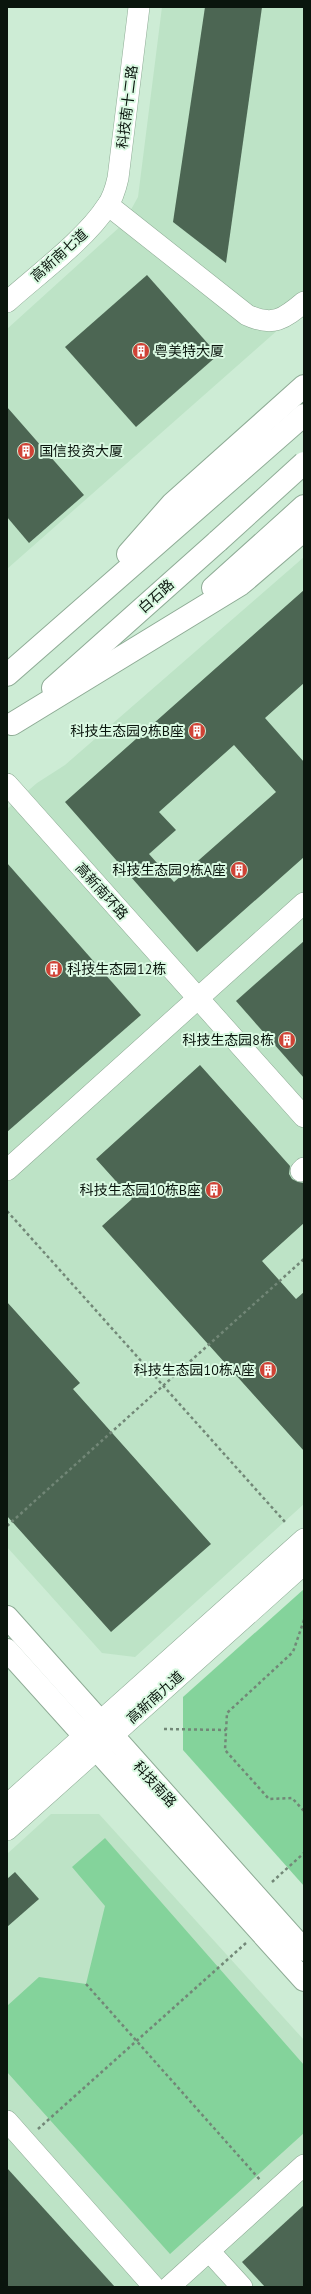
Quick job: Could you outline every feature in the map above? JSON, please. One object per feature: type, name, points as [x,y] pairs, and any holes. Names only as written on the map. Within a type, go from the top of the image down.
[{"type":"main road","points":[[65,623],[172,504],[304,386]]},
{"type":"main road","points":[[7,675],[304,415]]},
{"type":"main road","name":"白石路","points":[[10,726],[304,463]]},
{"type":"main road","points":[[164,632],[304,506]]},
{"type":"main road","points":[[10,726],[240,584],[304,530]]},
{"type":"main road","name":"科技南路","points":[[7,1617],[98,1736],[260,1931],[304,1980]]},
{"type":"main road","name":"科技南路","points":[[7,1650],[98,1736],[304,1950]]},
{"type":"street","name":"科技南十二路","points":[[108,205],[118,178],[139,7]]},
{"type":"street","points":[[108,205],[247,315],[260,321],[273,321],[289,315],[304,302]]},
{"type":"street","name":"高新南七道","points":[[7,302],[88,229],[108,205]]},
{"type":"street","name":"高新南环路","points":[[7,784],[304,1117]]},
{"type":"street","points":[[7,1170],[304,903]]},
{"type":"street","name":"高新南九道","points":[[7,1830],[98,1736],[304,1539]]},
{"type":"street","name":"高新南九道","points":[[7,1805],[98,1736],[304,1564]]},
{"type":"street","points":[[14,2135],[154,2287]]},
{"type":"street","points":[[169,2287],[304,2165]]},
{"type":"street","points":[[209,2251],[242,2287]]},
{"type":"path","points":[[7,1211],[285,1522]]},
{"type":"path","points":[[7,1526],[304,1259]]},
{"type":"path","points":[[304,1620],[293,1652],[227,1713],[225,1750],[269,1799],[292,1798],[304,1811]]},
{"type":"path","points":[[164,1729],[226,1730]]},
{"type":"path","points":[[272,1882],[304,1853]]},
{"type":"path","points":[[14,2135],[136,2040],[260,1931]]},
{"type":"path","points":[[86,1984],[272,2194]]},
{"type":"shaded area","points":[[162,7],[304,7],[304,307],[7,569],[7,329],[123,224],[138,197]]},
{"type":"shaded area","points":[[304,557],[304,1504],[135,1657],[102,1653],[7,1547],[7,809],[37,783],[65,765]]},
{"type":"shaded area","points":[[51,1814],[99,1814],[304,2040],[304,2287],[7,2287],[7,1854]]},
{"type":"green space","points":[[304,1589],[304,1886],[183,1750],[183,1697]]},
{"type":"green space","points":[[105,1838],[304,2065],[304,2133],[170,2254],[7,2072],[7,2006],[39,1977],[86,1984],[105,1906],[72,1867]]},
{"type":"building","points":[[205,7],[262,7],[226,263],[173,222]]},
{"type":"building","name":"粤美特大厦","points":[[147,275],[218,355],[136,427],[65,347]]},
{"type":"building","name":"国信投资大厦","points":[[7,407],[84,495],[29,543],[7,517]]},
{"type":"building","points":[[304,590],[304,683],[265,718],[304,762],[304,857],[197,952],[65,802]],"holes":[[[234,745],[276,792],[174,882],[149,854],[176,830],[159,812]]]},
{"type":"building","name":"科技生态园12栋","points":[[7,863],[141,1015],[7,1132]]},
{"type":"building","name":"科技生态园8栋","points":[[304,941],[304,1078],[236,1001]]},
{"type":"building","name":"科技生态园10栋B座","points":[[200,1065],[290,1166],[289,1174],[292,1179],[304,1183],[304,1223],[262,1261],[296,1299],[304,1292],[304,1451],[102,1226],[132,1199],[96,1159]]},
{"type":"building","points":[[7,1302],[80,1383],[73,1389],[211,1544],[111,1632],[7,1516]]},
{"type":"building","points":[[15,1872],[39,1899],[7,1927],[7,1879]]},
{"type":"building","points":[[7,2168],[115,2287],[7,2287]]},
{"type":"building","points":[[304,2205],[304,2287],[265,2287],[242,2262]]},
{"type":"place","name":"粤美特大厦","points":[[141,351]]},
{"type":"place","name":"国信投资大厦","points":[[26,451]]},
{"type":"place","name":"科技生态园9栋B座","points":[[197,731]]},
{"type":"place","name":"科技生态园9栋A座","points":[[239,870]]},
{"type":"place","name":"科技生态园12栋","points":[[54,969]]},
{"type":"place","name":"科技生态园8栋","points":[[287,1040]]},
{"type":"place","name":"科技生态园10栋B座","points":[[214,1190]]},
{"type":"place","name":"科技生态园10栋A座","points":[[268,1370]]}]
